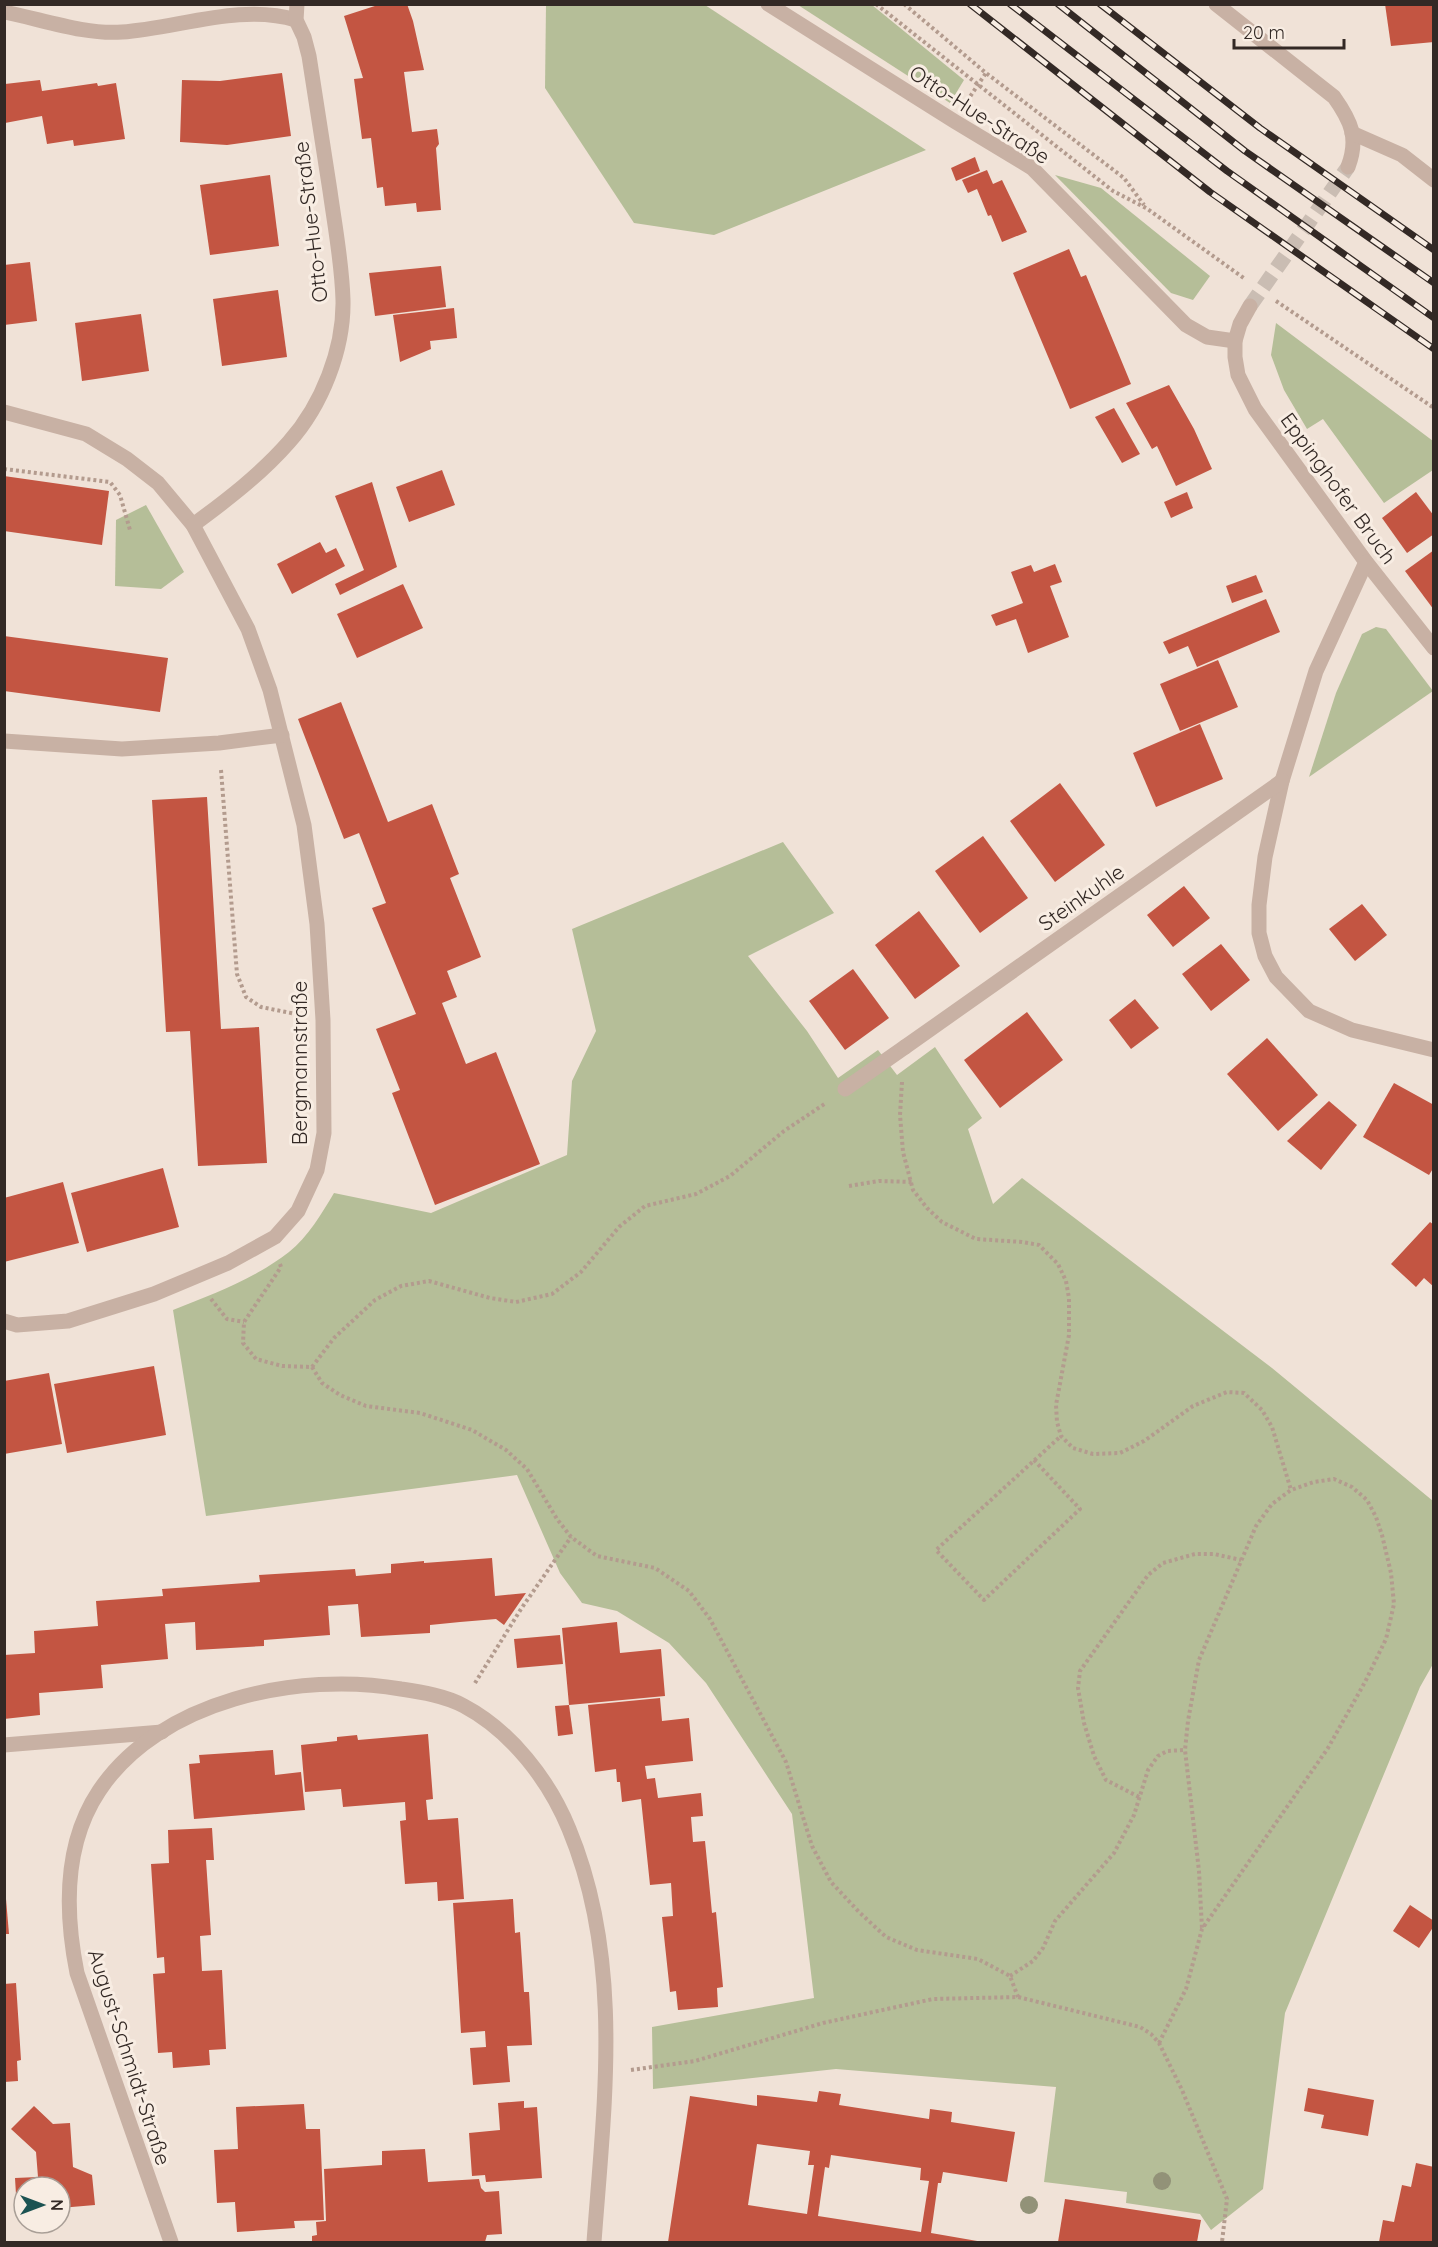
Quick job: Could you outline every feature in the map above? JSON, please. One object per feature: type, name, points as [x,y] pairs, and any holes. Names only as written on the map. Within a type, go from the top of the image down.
[{"type":"street","name":"Otto-Hue-Straße","points":[[193,525],[237,493],[290,441],[311,411],[330,373],[339,340],[343,302],[341,266],[309,56],[296,20],[297,4]]},
{"type":"street","name":"Otto-Hue-Straße","points":[[768,4],[1032,168],[1186,325],[1207,337],[1234,341]]},
{"type":"street","points":[[1216,4],[1334,97],[1348,117],[1353,133],[1354,151],[1348,166]]},
{"type":"street","points":[[4,12],[100,32],[123,32],[251,14],[278,15],[296,20]]},
{"type":"street","points":[[1353,133],[1402,155],[1434,180]]},
{"type":"street","points":[[1234,341],[1250,306]]},
{"type":"street","name":"Eppinghofer Bruch","points":[[1234,341],[1238,375],[1255,409],[1366,562],[1434,648]]},
{"type":"street","name":"Bergmannstraße","points":[[4,412],[86,434],[109,446],[158,483],[193,525],[248,629],[270,690],[304,825],[316,924],[323,1020],[324,1133],[317,1170],[298,1211],[274,1237],[228,1263],[154,1294],[68,1321],[17,1325],[4,1321]]},
{"type":"street","points":[[1366,562],[1316,671],[1282,781],[1265,857],[1259,904],[1259,933],[1265,956],[1276,978],[1301,1004],[1323,1018],[1352,1030],[1434,1050]]},
{"type":"street","points":[[4,741],[122,749],[219,743],[282,735]]},
{"type":"street","name":"Steinkuhle","points":[[845,1089],[1282,781]]},
{"type":"street","name":"August-Schmidt-Straße","points":[[171,2242],[77,1974],[70,1936],[68,1887],[79,1832],[98,1791],[126,1757],[162,1732],[213,1705],[237,1697],[311,1685],[378,1685],[462,1704],[511,1742],[536,1770],[569,1828],[590,1891],[600,1941],[606,2006],[606,2074],[594,2242]]},
{"type":"street","points":[[4,1745],[162,1732]]},
{"type":"path","points":[[876,4],[1113,191],[1146,208],[1208,253]]},
{"type":"path","points":[[904,4],[986,73],[1124,178],[1146,208]]},
{"type":"path","points":[[977,85],[986,73]]},
{"type":"path","points":[[1292,313],[1434,408]]},
{"type":"path","points":[[4,469],[110,482],[120,495],[130,530]]},
{"type":"path","points":[[219,743],[237,974],[240,982],[246,997],[261,1007],[323,1020]]},
{"type":"path","points":[[905,1047],[900,1115],[903,1152],[913,1190],[942,1222],[961,1233],[976,1239],[1039,1245],[1058,1264],[1066,1281],[1069,1335],[1056,1405],[1061,1436],[1073,1448],[1093,1454],[1120,1453],[1144,1442],[1193,1406],[1227,1392],[1244,1393],[1262,1410],[1272,1427],[1291,1491]]},
{"type":"path","points":[[312,1367],[334,1338],[375,1300],[401,1286],[429,1281],[490,1298],[516,1302],[552,1294],[581,1272],[619,1227],[645,1206],[696,1194],[730,1176],[784,1131],[845,1089]]},
{"type":"path","points":[[849,1186],[879,1181],[912,1182]]},
{"type":"path","points":[[274,1237],[281,1268],[244,1322],[243,1343],[256,1359],[282,1366],[312,1367]]},
{"type":"path","points":[[195,1277],[227,1319],[244,1322]]},
{"type":"path","points":[[312,1367],[322,1383],[349,1399],[366,1406],[420,1413],[472,1430],[506,1450],[528,1469],[557,1519],[571,1537],[597,1556],[655,1568],[689,1591],[710,1619],[786,1762],[812,1846],[831,1882],[886,1937],[917,1950],[978,1959],[1010,1976],[1017,1997]]},
{"type":"path","points":[[1034,1461],[1080,1509],[984,1600],[936,1550],[1061,1436]]},
{"type":"path","points":[[1159,2043],[1186,1989],[1202,1929],[1199,1870],[1185,1750],[1199,1660],[1256,1526],[1272,1504],[1291,1491],[1314,1482],[1334,1479],[1352,1487],[1367,1500],[1382,1535],[1391,1573],[1394,1605],[1386,1639],[1328,1748],[1202,1929]]},
{"type":"path","points":[[462,1704],[521,1609],[571,1537]]},
{"type":"path","points":[[1139,1797],[1106,1780],[1094,1756],[1084,1723],[1078,1688],[1080,1671],[1148,1575],[1163,1563],[1195,1554],[1214,1554],[1241,1560]]},
{"type":"path","points":[[1010,1976],[1033,1960],[1043,1948],[1055,1921],[1114,1853],[1134,1815],[1148,1770],[1158,1756],[1167,1751],[1185,1750]]},
{"type":"path","points":[[606,2074],[695,2061],[823,2023],[933,1999],[1017,1997],[1140,2027],[1159,2043],[1182,2090],[1227,2199],[1222,2242]]},
{"type":"green space","points":[[546,5],[705,5],[926,150],[714,235],[634,223],[545,88]]},
{"type":"green space","points":[[798,5],[872,5],[964,80],[950,103]]},
{"type":"green space","points":[[1055,175],[1101,188],[1210,276],[1193,300],[1171,293]]},
{"type":"green space","points":[[1276,323],[1433,441],[1433,470],[1384,503],[1323,419],[1307,429],[1284,390],[1271,355]]},
{"type":"green space","points":[[146,505],[184,572],[161,589],[115,586],[116,520]]},
{"type":"green space","points":[[1376,627],[1386,629],[1433,691],[1309,777],[1336,693],[1362,634]]},
{"type":"green space","points":[[783,842],[834,913],[748,956],[807,1031],[838,1078],[878,1050],[897,1075],[935,1047],[982,1118],[968,1129],[993,1204],[1022,1178],[1272,1368],[1433,1501],[1433,1664],[1420,1687],[1285,2013],[1263,2189],[1211,2230],[1200,2214],[1126,2203],[1127,2192],[1044,2182],[1056,2087],[836,2069],[653,2089],[652,2027],[814,1998],[792,1814],[706,1683],[669,1643],[617,1611],[582,1603],[560,1573],[517,1475],[206,1516],[173,1310],[218,1292],[276,1262],[296,1246],[308,1232],[334,1193],[431,1213],[567,1155],[572,1081],[596,1031],[572,929]]},
{"type":"building","points":[[381,4],[407,4],[413,21],[424,70],[404,72],[412,132],[437,129],[439,144],[436,148],[441,210],[417,212],[416,203],[385,206],[383,187],[377,188],[371,138],[362,139],[354,79],[363,78],[344,16]]},
{"type":"building","points":[[1385,4],[1434,4],[1434,42],[1391,46]]},
{"type":"building","points":[[282,73],[291,136],[227,145],[180,142],[182,80],[220,81]]},
{"type":"building","points":[[40,80],[42,91],[97,83],[98,86],[116,83],[125,139],[74,146],[73,140],[47,144],[42,116],[5,123],[5,84]]},
{"type":"building","points":[[975,157],[980,171],[956,181],[951,168]]},
{"type":"building","points":[[987,170],[993,184],[1002,180],[1027,232],[1002,242],[977,189],[968,193],[962,180]]},
{"type":"building","points":[[270,175],[279,246],[210,255],[200,185]]},
{"type":"building","points":[[1069,249],[1081,277],[1086,275],[1131,384],[1070,409],[1013,273]]},
{"type":"building","points":[[30,262],[37,321],[4,325],[4,265]]},
{"type":"building","points":[[441,266],[446,307],[375,316],[369,273]]},
{"type":"building","points":[[278,290],[287,357],[222,366],[213,299]]},
{"type":"building","points":[[454,308],[457,338],[430,341],[431,349],[400,362],[393,315]]},
{"type":"building","points":[[141,314],[149,371],[82,381],[75,323]]},
{"type":"building","points":[[1169,385],[1194,429],[1212,469],[1176,486],[1157,446],[1152,449],[1126,403]]},
{"type":"building","points":[[1114,408],[1140,454],[1122,463],[1095,417]]},
{"type":"building","points":[[442,470],[455,505],[409,522],[396,487]]},
{"type":"building","points":[[4,476],[109,491],[102,545],[4,531]]},
{"type":"building","points":[[372,482],[397,567],[340,595],[335,584],[364,570],[335,496]]},
{"type":"building","points":[[1187,492],[1193,508],[1171,518],[1164,502]]},
{"type":"building","points":[[1416,492],[1434,516],[1434,534],[1407,553],[1382,518]]},
{"type":"building","points":[[320,542],[326,553],[336,548],[345,566],[292,594],[277,564]]},
{"type":"building","points":[[1434,550],[1434,610],[1405,571]]},
{"type":"building","points":[[1055,564],[1062,582],[1050,586],[1069,637],[1028,653],[1016,619],[996,626],[991,615],[1023,603],[1011,572],[1031,565],[1034,572]]},
{"type":"building","points":[[1256,575],[1263,592],[1232,603],[1226,586]]},
{"type":"building","points":[[403,584],[423,628],[357,658],[337,614]]},
{"type":"building","points":[[1266,599],[1280,632],[1197,667],[1188,646],[1169,654],[1163,642]]},
{"type":"building","points":[[4,636],[168,658],[160,712],[4,691]]},
{"type":"building","points":[[1218,660],[1238,707],[1180,731],[1160,684]]},
{"type":"building","points":[[341,702],[388,822],[432,804],[459,874],[450,878],[481,957],[447,971],[457,997],[442,1003],[466,1064],[496,1052],[540,1164],[435,1205],[392,1093],[400,1090],[376,1029],[416,1014],[372,908],[386,903],[359,833],[344,839],[298,719]]},
{"type":"building","points":[[1200,724],[1223,779],[1156,807],[1133,753]]},
{"type":"building","points":[[1060,783],[1105,845],[1055,882],[1010,821]]},
{"type":"building","points":[[207,797],[221,1029],[259,1027],[267,1163],[198,1166],[190,1031],[166,1032],[152,800]]},
{"type":"building","points":[[983,836],[1028,898],[980,933],[935,871]]},
{"type":"building","points":[[1184,886],[1210,918],[1173,947],[1147,915]]},
{"type":"building","points":[[1362,904],[1387,935],[1355,961],[1329,929]]},
{"type":"building","points":[[919,911],[960,966],[915,999],[875,945]]},
{"type":"building","points":[[1221,944],[1250,980],[1211,1011],[1182,974]]},
{"type":"building","points":[[853,969],[889,1018],[845,1050],[809,1001]]},
{"type":"building","points":[[1135,999],[1159,1028],[1131,1049],[1109,1020]]},
{"type":"building","points":[[1027,1012],[1063,1060],[1000,1108],[964,1060]]},
{"type":"building","points":[[1267,1038],[1318,1095],[1278,1131],[1227,1074]]},
{"type":"building","points":[[1394,1083],[1434,1105],[1434,1167],[1429,1175],[1363,1137]]},
{"type":"building","points":[[1329,1101],[1357,1125],[1321,1170],[1287,1141]]},
{"type":"building","points":[[163,1168],[179,1227],[87,1252],[71,1193]]},
{"type":"building","points":[[63,1182],[79,1243],[4,1262],[4,1198]]},
{"type":"building","points":[[1430,1222],[1434,1225],[1434,1287],[1424,1278],[1416,1287],[1391,1264]]},
{"type":"building","points":[[154,1366],[166,1435],[67,1453],[54,1384]]},
{"type":"building","points":[[49,1373],[62,1444],[4,1454],[4,1381]]},
{"type":"building","points":[[492,1558],[495,1596],[526,1593],[504,1625],[496,1619],[460,1622],[430,1625],[430,1633],[361,1637],[358,1604],[328,1606],[330,1635],[264,1640],[264,1646],[196,1650],[195,1622],[165,1624],[168,1659],[101,1665],[103,1688],[39,1693],[40,1715],[4,1719],[4,1655],[35,1653],[34,1631],[98,1626],[96,1601],[163,1596],[162,1589],[260,1582],[259,1575],[355,1569],[356,1576],[391,1573],[391,1564]]},
{"type":"building","points":[[617,1622],[620,1653],[661,1649],[665,1696],[569,1705],[562,1628]]},
{"type":"building","points":[[560,1635],[563,1664],[517,1668],[514,1639]]},
{"type":"building","points":[[660,1698],[662,1721],[689,1718],[693,1761],[645,1766],[647,1779],[655,1778],[658,1798],[701,1793],[703,1816],[691,1817],[693,1842],[705,1841],[712,1913],[716,1912],[723,1987],[717,1988],[718,2007],[678,2010],[676,1991],[670,1992],[662,1917],[673,1916],[671,1883],[650,1885],[641,1799],[622,1802],[616,1769],[595,1772],[588,1705]]},
{"type":"building","points":[[569,1705],[573,1734],[558,1736],[555,1706]]},
{"type":"building","points":[[428,1734],[433,1799],[426,1800],[428,1820],[458,1818],[464,1899],[438,1901],[437,1882],[405,1884],[400,1821],[406,1820],[405,1802],[343,1807],[341,1789],[305,1792],[301,1745],[337,1741],[337,1737],[357,1735],[358,1740]]},
{"type":"building","points":[[273,1750],[275,1775],[301,1772],[305,1810],[194,1819],[189,1764],[200,1763],[199,1755]]},
{"type":"building","points":[[212,1828],[214,1860],[206,1860],[211,1935],[200,1936],[202,1971],[222,1970],[226,2049],[209,2050],[210,2065],[173,2068],[172,2052],[158,2053],[153,1974],[165,1973],[164,1957],[157,1958],[151,1864],[169,1863],[168,1830]]},
{"type":"building","points":[[4,1899],[6,1899],[9,1934],[4,1934]]},
{"type":"building","points":[[513,1899],[515,1933],[520,1932],[524,1992],[529,1992],[532,2045],[507,2046],[510,2082],[473,2085],[470,2048],[486,2047],[485,2031],[461,2033],[453,1903]]},
{"type":"building","points":[[1410,1905],[1434,1921],[1434,1926],[1419,1948],[1393,1931]]},
{"type":"building","points":[[16,1983],[21,2060],[17,2061],[18,2081],[4,2082],[4,1984]]},
{"type":"building","points":[[1308,2088],[1374,2100],[1368,2136],[1321,2128],[1324,2115],[1304,2111]]},
{"type":"building","points":[[819,2091],[841,2094],[839,2105],[929,2119],[930,2109],[952,2112],[951,2122],[1015,2132],[1007,2182],[943,2172],[941,2183],[938,2183],[931,2233],[983,2242],[668,2242],[690,2096],[757,2106],[757,2095],[817,2102]],"holes":[[[757,2144],[810,2151],[808,2165],[814,2165],[807,2214],[748,2205]],[[831,2155],[921,2168],[920,2180],[929,2181],[921,2232],[818,2216],[825,2167],[829,2168]]]},
{"type":"building","points":[[524,2101],[524,2108],[537,2107],[542,2178],[486,2182],[485,2175],[472,2176],[469,2133],[500,2130],[498,2103]]},
{"type":"building","points":[[304,2104],[306,2129],[320,2129],[324,2220],[294,2221],[295,2228],[237,2232],[235,2202],[217,2203],[214,2150],[238,2149],[236,2107]]},
{"type":"building","points":[[34,2106],[53,2124],[70,2123],[73,2167],[92,2175],[95,2205],[72,2207],[72,2175],[38,2175],[36,2152],[11,2129]]},
{"type":"building","points":[[425,2149],[428,2182],[479,2179],[481,2188],[485,2192],[499,2191],[502,2234],[487,2235],[485,2242],[312,2242],[312,2236],[317,2235],[316,2222],[326,2221],[324,2169],[382,2165],[382,2151]]},
{"type":"building","points":[[1416,2163],[1434,2167],[1434,2242],[1379,2242],[1383,2220],[1394,2222],[1402,2185],[1411,2187]]},
{"type":"building","points":[[1065,2199],[1201,2220],[1197,2242],[1058,2242]]},
{"type":"tunnel","points":[[1250,306],[1348,167]]},
{"type":"railway","points":[[970,4],[1210,192],[1434,349]]},
{"type":"railway","points":[[1010,4],[1227,171],[1434,318]]},
{"type":"railway","points":[[1058,4],[1245,151],[1434,283]]},
{"type":"railway","points":[[1100,4],[1260,128],[1434,250]]}]
